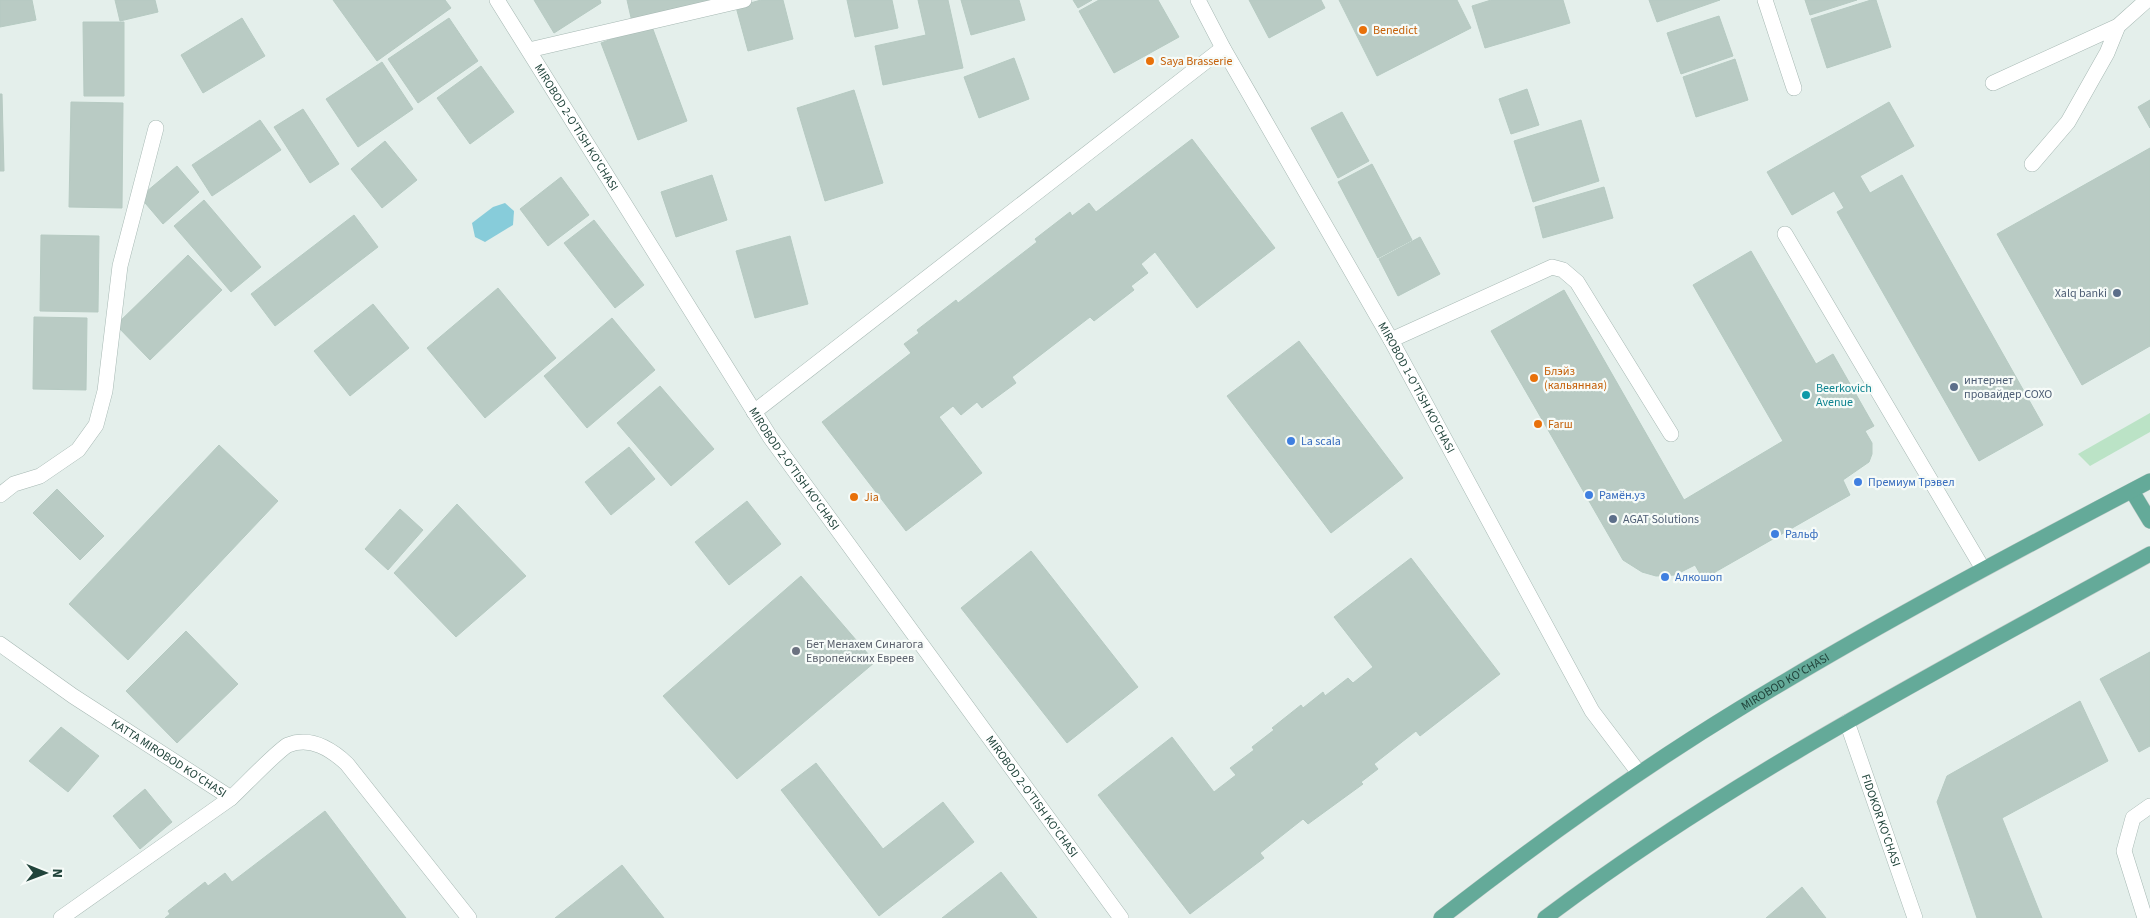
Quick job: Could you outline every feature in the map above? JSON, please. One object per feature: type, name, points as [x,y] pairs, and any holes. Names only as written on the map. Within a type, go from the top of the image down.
[{"type":"main road","name":"MIROBOD KO'CHASI","points":[[1441,918],[1498,873],[1639,773],[1741,708],[1982,569],[2150,481]]},
{"type":"main road","points":[[2132,491],[2150,521]]},
{"type":"main road","points":[[1545,918],[1660,835],[1847,722],[2150,554]]},
{"type":"street","name":"MIROBOD 2-O'TISH KO'CHASI","points":[[497,0],[770,437],[1121,918]]},
{"type":"street","points":[[529,50],[744,0]]},
{"type":"street","name":"MIROBOD 1-O'TISH KO'CHASI","points":[[1198,0],[1223,48],[1391,340],[1592,711],[1639,773]]},
{"type":"street","points":[[1765,0],[1794,88]]},
{"type":"street","points":[[1993,83],[2118,26],[2148,0]]},
{"type":"street","points":[[2032,164],[2068,122],[2107,53],[2118,26]]},
{"type":"street","points":[[754,412],[1223,48]]},
{"type":"street","points":[[0,495],[14,484],[40,476],[78,450],[96,425],[105,391],[120,266],[156,128]]},
{"type":"street","points":[[1786,234],[1982,569]]},
{"type":"street","points":[[1391,340],[1552,267],[1563,270],[1577,282],[1671,434]]},
{"type":"street","name":"KATTA MIROBOD KO'CHASI","points":[[0,644],[73,696],[231,798],[287,746],[303,742],[320,744],[335,752],[347,764],[469,918]]},
{"type":"street","name":"FIDOKOR KO'CHASI","points":[[1847,722],[1915,918]]},
{"type":"street","points":[[61,918],[231,798]]},
{"type":"street","points":[[2145,918],[2124,851],[2133,818],[2150,806]]},
{"type":"green space","points":[[2150,413],[2150,432],[2090,466],[2078,454]]},
{"type":"water","points":[[505,203],[514,211],[513,225],[485,242],[475,237],[472,223],[493,207]]},
{"type":"building","points":[[0,0],[32,0],[36,20],[0,27]]},
{"type":"building","points":[[115,0],[155,0],[158,12],[120,21]]},
{"type":"building","points":[[333,0],[445,0],[451,8],[377,61]]},
{"type":"building","points":[[534,0],[600,0],[601,3],[554,33]]},
{"type":"building","points":[[627,0],[710,0],[711,5],[632,22]]},
{"type":"building","points":[[761,0],[783,0],[793,39],[748,51],[736,7]]},
{"type":"building","points":[[847,0],[892,0],[898,28],[855,37]]},
{"type":"building","points":[[918,0],[948,0],[963,68],[883,85],[875,46],[926,35]]},
{"type":"building","points":[[961,0],[1019,0],[1025,20],[971,35]]},
{"type":"building","points":[[1073,0],[1092,0],[1078,8]]},
{"type":"building","points":[[1099,0],[1158,0],[1179,37],[1114,73],[1079,11]]},
{"type":"building","points":[[1249,0],[1321,0],[1325,8],[1269,38]]},
{"type":"building","points":[[1339,0],[1457,0],[1471,28],[1377,76]]},
{"type":"building","points":[[1491,0],[1563,0],[1570,23],[1485,48],[1472,6]]},
{"type":"building","points":[[1649,0],[1720,0],[1657,22]]},
{"type":"building","points":[[1805,0],[1857,0],[1810,15]]},
{"type":"building","points":[[1876,0],[1891,47],[1827,68],[1811,19]]},
{"type":"building","points":[[1719,16],[1733,56],[1681,74],[1667,33]]},
{"type":"building","points":[[242,18],[265,56],[203,93],[181,55]]},
{"type":"building","points":[[449,18],[478,61],[418,103],[388,59]]},
{"type":"building","points":[[83,22],[124,22],[124,96],[84,96]]},
{"type":"building","points":[[651,24],[687,121],[638,140],[601,43]]},
{"type":"building","points":[[1014,58],[1029,99],[979,118],[964,77]]},
{"type":"building","points":[[1735,59],[1748,100],[1696,117],[1683,77]]},
{"type":"building","points":[[382,62],[413,109],[358,147],[326,99]]},
{"type":"building","points":[[481,66],[514,112],[470,144],[437,98]]},
{"type":"building","points":[[1527,89],[1539,125],[1511,134],[1499,99]]},
{"type":"building","points":[[854,90],[883,183],[825,201],[797,108]]},
{"type":"building","points":[[0,94],[2,94],[4,171],[0,171]]},
{"type":"building","points":[[2150,100],[2150,128],[2138,107]]},
{"type":"building","points":[[71,102],[123,103],[122,208],[69,207]]},
{"type":"building","points":[[1889,102],[1914,146],[1860,176],[1870,193],[1902,175],[2043,425],[1979,461],[1837,212],[1844,208],[1834,191],[1792,215],[1767,172]]},
{"type":"building","points":[[303,109],[339,164],[310,183],[274,127]]},
{"type":"building","points":[[1342,112],[1369,161],[1338,178],[1311,128]]},
{"type":"building","points":[[260,120],[281,150],[212,196],[192,165]]},
{"type":"building","points":[[1581,120],[1599,181],[1533,202],[1514,141]]},
{"type":"building","points":[[1192,139],[1275,248],[1197,308],[1155,252],[1141,264],[1148,273],[1131,286],[1134,290],[1094,321],[1090,317],[1012,377],[1016,383],[982,408],[977,402],[961,415],[953,406],[939,417],[982,473],[906,531],[822,422],[911,353],[904,344],[919,333],[917,330],[956,300],[958,303],[1037,242],[1035,239],[1070,212],[1072,216],[1089,203],[1096,212]]},
{"type":"building","points":[[385,141],[417,180],[382,208],[351,169]]},
{"type":"building","points":[[2150,148],[2150,346],[2082,385],[1997,234]]},
{"type":"building","points":[[1372,164],[1412,240],[1378,258],[1338,182]]},
{"type":"building","points":[[177,166],[199,192],[163,224],[140,197]]},
{"type":"building","points":[[712,175],[727,220],[676,237],[661,192]]},
{"type":"building","points":[[561,177],[589,215],[548,246],[520,209]]},
{"type":"building","points":[[1604,187],[1613,218],[1543,238],[1535,207]]},
{"type":"building","points":[[204,200],[261,267],[231,292],[174,226]]},
{"type":"building","points":[[354,215],[378,247],[275,326],[251,294]]},
{"type":"building","points":[[594,220],[644,285],[615,308],[564,243]]},
{"type":"building","points":[[41,235],[99,236],[98,312],[40,311]]},
{"type":"building","points":[[790,236],[808,304],[755,318],[736,251]]},
{"type":"building","points":[[1420,237],[1440,274],[1398,296],[1379,259]]},
{"type":"building","name":"Beerkovich Avenue","points":[[1751,251],[1816,364],[1833,354],[1874,426],[1865,431],[1872,443],[1872,454],[1869,462],[1843,480],[1850,495],[1703,579],[1695,565],[1675,575],[1656,576],[1642,572],[1623,560],[1491,331],[1564,290],[1684,500],[1783,441],[1693,285]]},
{"type":"building","points":[[188,255],[222,290],[150,360],[116,325]]},
{"type":"building","points":[[498,288],[556,358],[485,418],[427,348]]},
{"type":"building","points":[[373,304],[409,348],[350,396],[314,351]]},
{"type":"building","points":[[34,317],[87,318],[86,390],[33,389]]},
{"type":"building","points":[[612,318],[655,370],[587,428],[544,376]]},
{"type":"building","points":[[1299,341],[1403,478],[1331,533],[1227,396]]},
{"type":"building","points":[[660,386],[714,449],[671,486],[617,423]]},
{"type":"building","points":[[219,445],[278,501],[128,660],[69,604]]},
{"type":"building","points":[[629,447],[655,479],[611,515],[585,482]]},
{"type":"building","points":[[57,489],[104,536],[80,560],[33,513]]},
{"type":"building","points":[[747,501],[781,544],[729,585],[695,542]]},
{"type":"building","points":[[457,504],[526,576],[456,637],[394,573]]},
{"type":"building","points":[[400,509],[423,530],[388,570],[365,549]]},
{"type":"building","points":[[1031,551],[1138,687],[1067,743],[961,608]]},
{"type":"building","points":[[1411,558],[1500,674],[1420,736],[1416,731],[1374,764],[1378,769],[1361,782],[1363,784],[1308,824],[1303,819],[1260,853],[1264,858],[1190,914],[1098,795],[1172,737],[1214,792],[1236,775],[1230,768],[1254,750],[1252,747],[1301,705],[1303,708],[1323,692],[1325,696],[1348,678],[1353,683],[1373,667],[1334,617]]},
{"type":"building","points":[[801,576],[875,662],[737,779],[663,696]]},
{"type":"building","points":[[186,631],[238,684],[177,743],[126,691]]},
{"type":"building","points":[[2150,652],[2150,746],[2139,752],[2100,679]]},
{"type":"building","points":[[2080,701],[2108,761],[2002,818],[2042,918],[1977,918],[1937,802],[1947,776]]},
{"type":"building","points":[[61,727],[99,756],[68,792],[29,761]]},
{"type":"building","points":[[816,763],[883,849],[943,802],[974,842],[879,916],[781,790]]},
{"type":"building","points":[[145,789],[172,822],[140,849],[113,816]]},
{"type":"building","points":[[325,811],[406,918],[165,918],[170,914],[168,911],[205,882],[208,886],[225,873],[232,882]]},
{"type":"building","points":[[622,865],[664,918],[555,918]]},
{"type":"building","points":[[1001,872],[1037,918],[942,918]]},
{"type":"building","points":[[1802,887],[1826,918],[1766,918]]},
{"type":"place","name":"Benedict","points":[[1363,30]]},
{"type":"place","name":"Saya Brasserie","points":[[1150,61]]},
{"type":"place","name":"Xalq banki","points":[[2117,293]]},
{"type":"place","name":"Блэйз (кальянная)","points":[[1534,378]]},
{"type":"place","name":"интернет провайдер СОХО","points":[[1954,387]]},
{"type":"place","name":"Beerkovich Avenue","points":[[1806,395]]},
{"type":"place","name":"Farш","points":[[1538,424]]},
{"type":"place","name":"La scala","points":[[1291,441]]},
{"type":"place","name":"Премиум Трэвел","points":[[1858,482]]},
{"type":"place","name":"Рамён.уз","points":[[1589,495]]},
{"type":"place","name":"Jia","points":[[854,497]]},
{"type":"place","name":"AGAT Solutions","points":[[1613,519]]},
{"type":"place","name":"Ральф","points":[[1775,534]]},
{"type":"place","name":"Алкошоп","points":[[1665,577]]},
{"type":"place","name":"Бет Менахем Синагога Европейских Евреев","points":[[796,651]]}]
